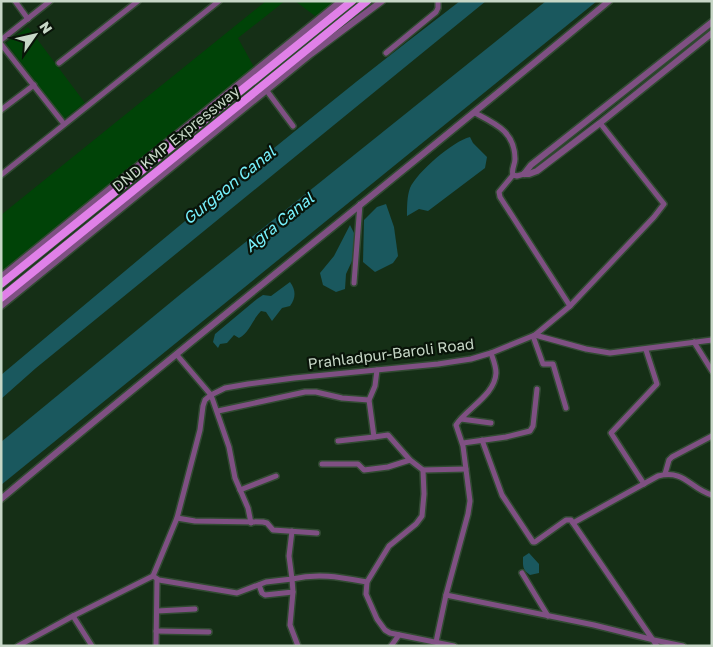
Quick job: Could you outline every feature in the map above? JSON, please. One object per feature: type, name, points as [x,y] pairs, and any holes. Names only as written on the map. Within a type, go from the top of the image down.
[{"type":"highway","name":"DND KMP Expressway","points":[[1,284],[352,1]]},
{"type":"highway","name":"DND KMP Expressway","points":[[1,298],[367,1]]},
{"type":"street","points":[[15,1],[28,19]]},
{"type":"street","points":[[50,1],[1,42],[64,124]]},
{"type":"street","points":[[59,63],[138,1]]},
{"type":"street","points":[[1,175],[219,1]]},
{"type":"street","points":[[1,277],[342,1]]},
{"type":"street","points":[[1,306],[311,54],[382,1]]},
{"type":"street","points":[[386,53],[436,12],[438,1]]},
{"type":"street","points":[[1,499],[360,204],[476,113],[609,1]]},
{"type":"street","points":[[524,174],[531,165],[712,22]]},
{"type":"street","points":[[513,175],[517,176],[537,171],[712,33]]},
{"type":"street","points":[[1,110],[34,85]]},
{"type":"street","points":[[267,90],[293,126]]},
{"type":"street","points":[[476,113],[495,123],[505,132],[515,159],[513,175],[500,192],[500,197],[570,306]]},
{"type":"street","name":"Prahladpur-Baroli Road","points":[[212,395],[225,388],[248,384],[471,359],[534,336],[570,306],[664,204],[600,123]]},
{"type":"street","points":[[354,283],[358,257],[360,204]]},
{"type":"street","points":[[534,336],[610,353],[646,350],[712,340]]},
{"type":"street","points":[[534,336],[543,364],[553,364],[566,408]]},
{"type":"street","points":[[694,342],[712,371]]},
{"type":"street","points":[[644,484],[611,433],[657,384],[646,350]]},
{"type":"street","points":[[436,642],[470,501],[463,443],[456,426],[486,395],[493,385],[496,369],[491,353]]},
{"type":"street","points":[[177,355],[212,395],[229,446],[233,471],[248,508],[251,522]]},
{"type":"street","points":[[374,437],[369,400],[375,386],[377,370]]},
{"type":"street","points":[[463,443],[506,437],[530,431],[533,426],[537,389]]},
{"type":"street","points":[[218,411],[305,392],[369,400]]},
{"type":"street","points":[[156,646],[157,611],[155,578],[177,518],[200,430],[202,406],[205,400],[212,395]]},
{"type":"street","points":[[461,419],[491,422]]},
{"type":"street","points":[[338,441],[388,435],[410,460],[423,470],[466,468]]},
{"type":"street","points":[[665,474],[669,460],[712,436]]},
{"type":"street","points":[[482,440],[502,495],[533,542],[566,520],[571,520],[655,643]]},
{"type":"street","points":[[322,464],[358,464],[364,470],[388,468],[410,460]]},
{"type":"street","points":[[423,470],[424,494],[422,516],[416,524],[389,546],[367,582],[366,594],[377,619],[385,630],[454,646]]},
{"type":"street","points":[[574,523],[658,476],[665,474],[683,477],[705,493],[712,495]]},
{"type":"street","points":[[240,490],[276,476]]},
{"type":"street","points":[[177,518],[195,521],[265,522],[273,530],[317,533]]},
{"type":"street","points":[[292,531],[289,556],[293,592],[290,625],[298,646]]},
{"type":"street","points":[[522,573],[548,616]]},
{"type":"street","points":[[22,645],[73,616],[155,578],[234,593],[274,580],[324,575],[367,582]]},
{"type":"street","points":[[259,585],[264,595],[293,592]]},
{"type":"street","points":[[446,595],[594,625],[655,643],[683,646]]},
{"type":"street","points":[[157,611],[195,608]]},
{"type":"street","points":[[73,616],[92,646]]},
{"type":"street","points":[[156,631],[209,632]]},
{"type":"street","points":[[391,646],[400,635]]},
{"type":"green space","points":[[266,1],[285,1],[238,38],[255,69],[1,274],[1,215]]},
{"type":"green space","points":[[295,1],[341,1],[319,19]]},
{"type":"green space","points":[[28,27],[85,103],[64,119],[6,43]]},
{"type":"water","points":[[460,1],[486,1],[36,368],[1,399],[1,375],[171,232],[401,46]]},
{"type":"water","name":"Agra Canal","points":[[546,1],[597,1],[1,485],[1,442],[182,293]]},
{"type":"water","points":[[470,137],[473,143],[487,157],[485,168],[428,211],[419,209],[407,216],[408,194],[414,181],[445,151],[454,144]]},
{"type":"water","points":[[386,204],[394,227],[398,256],[393,263],[375,272],[363,262],[364,220],[377,207]]},
{"type":"water","points":[[350,225],[354,233],[352,261],[346,274],[345,289],[336,292],[323,285],[320,273],[334,256]]},
{"type":"water","points":[[290,282],[294,294],[290,306],[282,308],[272,321],[266,312],[261,311],[243,335],[239,338],[234,335],[227,343],[220,344],[218,348],[213,342],[215,334],[257,299],[263,295],[271,296]]},
{"type":"water","points":[[529,553],[539,564],[539,573],[530,575],[524,569],[523,557]]},
{"type":"water label","name":"Gurgaon Canal","points":[[229,185]]}]
